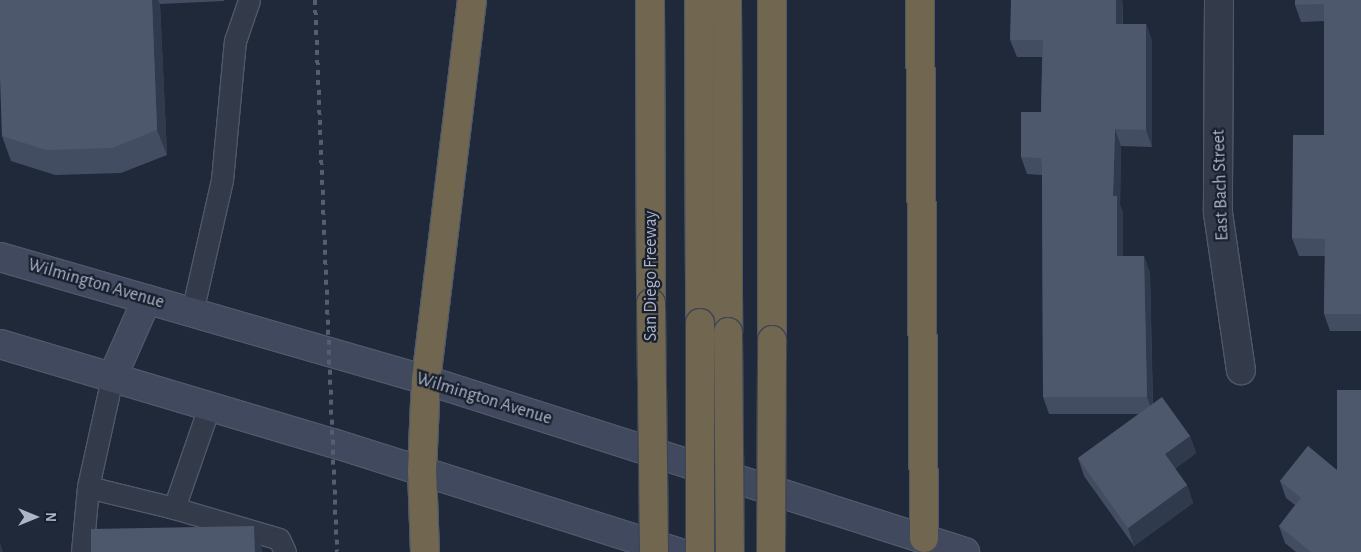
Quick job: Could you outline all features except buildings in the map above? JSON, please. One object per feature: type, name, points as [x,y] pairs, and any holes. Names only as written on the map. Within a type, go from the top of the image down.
[{"type":"highway","points":[[425,552],[422,471],[426,380],[472,0]]},
{"type":"highway","name":"San Diego Freeway","points":[[650,0],[654,552]]},
{"type":"highway","points":[[699,0],[700,552]]},
{"type":"highway","points":[[727,0],[730,552]]},
{"type":"highway","points":[[771,552],[772,0]]},
{"type":"highway","points":[[920,0],[924,538]]},
{"type":"main road","name":"Wilmington Avenue","points":[[0,257],[426,380],[965,552]]},
{"type":"main road","points":[[112,378],[147,299]]},
{"type":"main road","points":[[0,344],[422,471],[677,552]]},
{"type":"street","name":"East Bach Street","points":[[1219,0],[1218,213],[1241,370]]},
{"type":"lane","points":[[192,312],[222,180],[234,41],[249,0]]},
{"type":"lane","points":[[82,552],[88,486],[112,378]]},
{"type":"lane","points":[[174,508],[209,407]]},
{"type":"lane","points":[[88,486],[174,508],[279,539],[285,552]]},
{"type":"railway","points":[[315,0],[337,552]]}]
